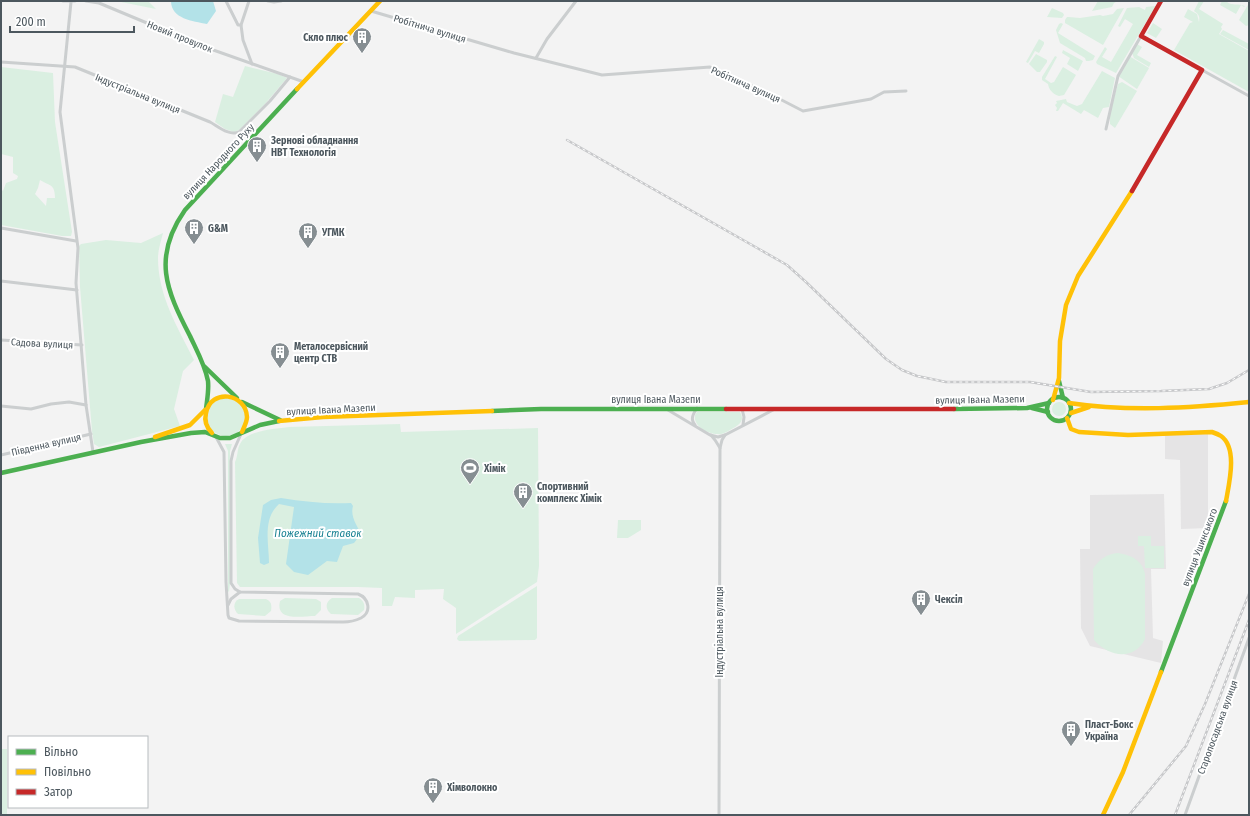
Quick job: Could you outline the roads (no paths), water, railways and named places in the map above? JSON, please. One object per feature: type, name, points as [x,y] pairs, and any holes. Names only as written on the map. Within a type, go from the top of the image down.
[{"type":"main road","name":"вулиця Народного Руху","points":[[206,410],[208,379],[204,367],[178,314],[168,287],[165,266],[167,250],[172,232],[178,219],[185,210],[380,1]]},
{"type":"main road","points":[[1161,1],[1141,36],[1202,70],[1138,180],[1078,276],[1066,305],[1062,323],[1059,378],[1063,398],[1069,403],[1090,407],[1123,408],[1204,407],[1249,402]]},
{"type":"main road","name":"вулиця Народного Руху","points":[[204,367],[238,399]]},
{"type":"main road","points":[[1053,400],[1059,378]]},
{"type":"main road","points":[[1,473],[93,452],[191,433],[205,432],[220,438],[230,438],[241,433],[246,426],[247,413],[244,406],[238,399],[231,396],[221,396],[211,402],[206,410],[190,425],[141,442]]},
{"type":"main road","name":"вулиця Івана Мазепи","points":[[241,433],[260,425],[280,421],[323,417],[541,409],[948,409],[1031,407],[1049,403],[1058,398],[1063,398]]},
{"type":"main road","name":"вулиця Івана Мазепи","points":[[238,399],[280,421]]},
{"type":"main road","points":[[1048,412],[1049,403]]},
{"type":"main road","points":[[1069,403],[1071,413]]},
{"type":"main road","name":"вулиця Івана Мазепи","points":[[1031,407],[1048,412],[1055,420],[1067,418]]},
{"type":"main road","points":[[1067,418],[1071,413],[1090,407]]},
{"type":"main road","points":[[206,410],[206,427],[215,436]]},
{"type":"main road","name":"вулиця Ушинського","points":[[1067,418],[1071,429],[1079,432],[1128,435],[1212,432],[1225,440],[1231,461],[1225,503],[1123,772],[1103,815]]},
{"type":"street","points":[[63,1],[75,1]]},
{"type":"street","name":"Новий провулок","points":[[86,1],[99,3],[202,46],[304,82]]},
{"type":"street","points":[[226,1],[238,25],[241,25]]},
{"type":"street","points":[[249,1],[241,25],[243,40],[252,64]]},
{"type":"street","points":[[268,1],[281,1]]},
{"type":"street","points":[[536,58],[547,39],[576,1]]},
{"type":"street","points":[[71,2],[60,112],[78,248],[77,290],[86,405],[93,452]]},
{"type":"street","name":"Робітнича вулиця","points":[[371,11],[536,58],[602,75],[710,67],[770,94],[803,111],[871,99],[884,92],[906,91]]},
{"type":"street","points":[[1106,130],[1118,76],[1141,36]]},
{"type":"street","name":"Індустріальна вулиця","points":[[1,62],[75,67],[210,122],[227,132],[234,134],[239,132],[270,101],[290,77]]},
{"type":"street","points":[[1202,70],[1249,96]]},
{"type":"street","points":[[1,228],[76,241]]},
{"type":"street","points":[[1,281],[77,290]]},
{"type":"street","name":"Садова вулиця","points":[[1,340],[82,345]]},
{"type":"street","points":[[1,406],[31,409],[51,404],[69,402],[86,405]]},
{"type":"street","points":[[665,408],[710,435],[720,448]]},
{"type":"street","points":[[696,427],[692,418],[697,408]]},
{"type":"street","points":[[742,408],[744,417],[743,425]]},
{"type":"street","points":[[710,435],[725,435],[776,409]]},
{"type":"street","points":[[215,436],[224,452],[226,582],[229,618],[240,621],[350,622],[362,618],[366,615],[368,610],[367,601],[358,594],[240,592],[235,589],[231,583],[231,461],[232,452],[241,433]]},
{"type":"street","name":"Південна вулиця","points":[[1,455],[91,434]]},
{"type":"street","name":"Індустріальна вулиця","points":[[719,815],[720,448],[725,435]]},
{"type":"street","points":[[227,606],[231,599],[240,592]]},
{"type":"street","name":"Старопосадська вулиця","points":[[1185,815],[1249,638]]},
{"type":"water","points":[[171,1],[213,1],[216,11],[207,24],[195,22],[184,18],[175,12]]},
{"type":"water","name":"Пожежний ставок","points":[[281,498],[299,501],[351,503],[353,506],[352,514],[361,534],[354,543],[343,546],[337,562],[327,561],[308,575],[294,572],[286,564],[294,507],[279,504],[270,517],[268,524],[269,563],[264,565],[260,563],[258,538],[263,505],[271,500]]},
{"type":"railway","points":[[567,140],[787,265],[886,359],[902,370],[917,376],[946,382],[1030,382],[1091,392],[1161,391],[1209,389],[1227,383],[1249,370]]},
{"type":"railway","points":[[1129,815],[1186,746],[1205,704],[1249,594]]},
{"type":"railway","points":[[1175,815],[1249,620]]},
{"type":"place","name":"Скло плюс","points":[[362,54]]},
{"type":"place","name":"Зернові обладнання НВТ Технологія","points":[[257,163]]},
{"type":"place","name":"G&M","points":[[194,245]]},
{"type":"place","name":"УГМК","points":[[308,249]]},
{"type":"place","name":"Металосервісний центр СТВ","points":[[280,369]]},
{"type":"place","name":"Хімік","points":[[470,485]]},
{"type":"place","name":"Спортивний комплекс Хімік","points":[[523,509]]},
{"type":"place","name":"Чексіл","points":[[921,616]]},
{"type":"place","name":"Пласт-Бокс Україна","points":[[1071,747]]},
{"type":"place","name":"Хімволокно","points":[[433,804]]}]
